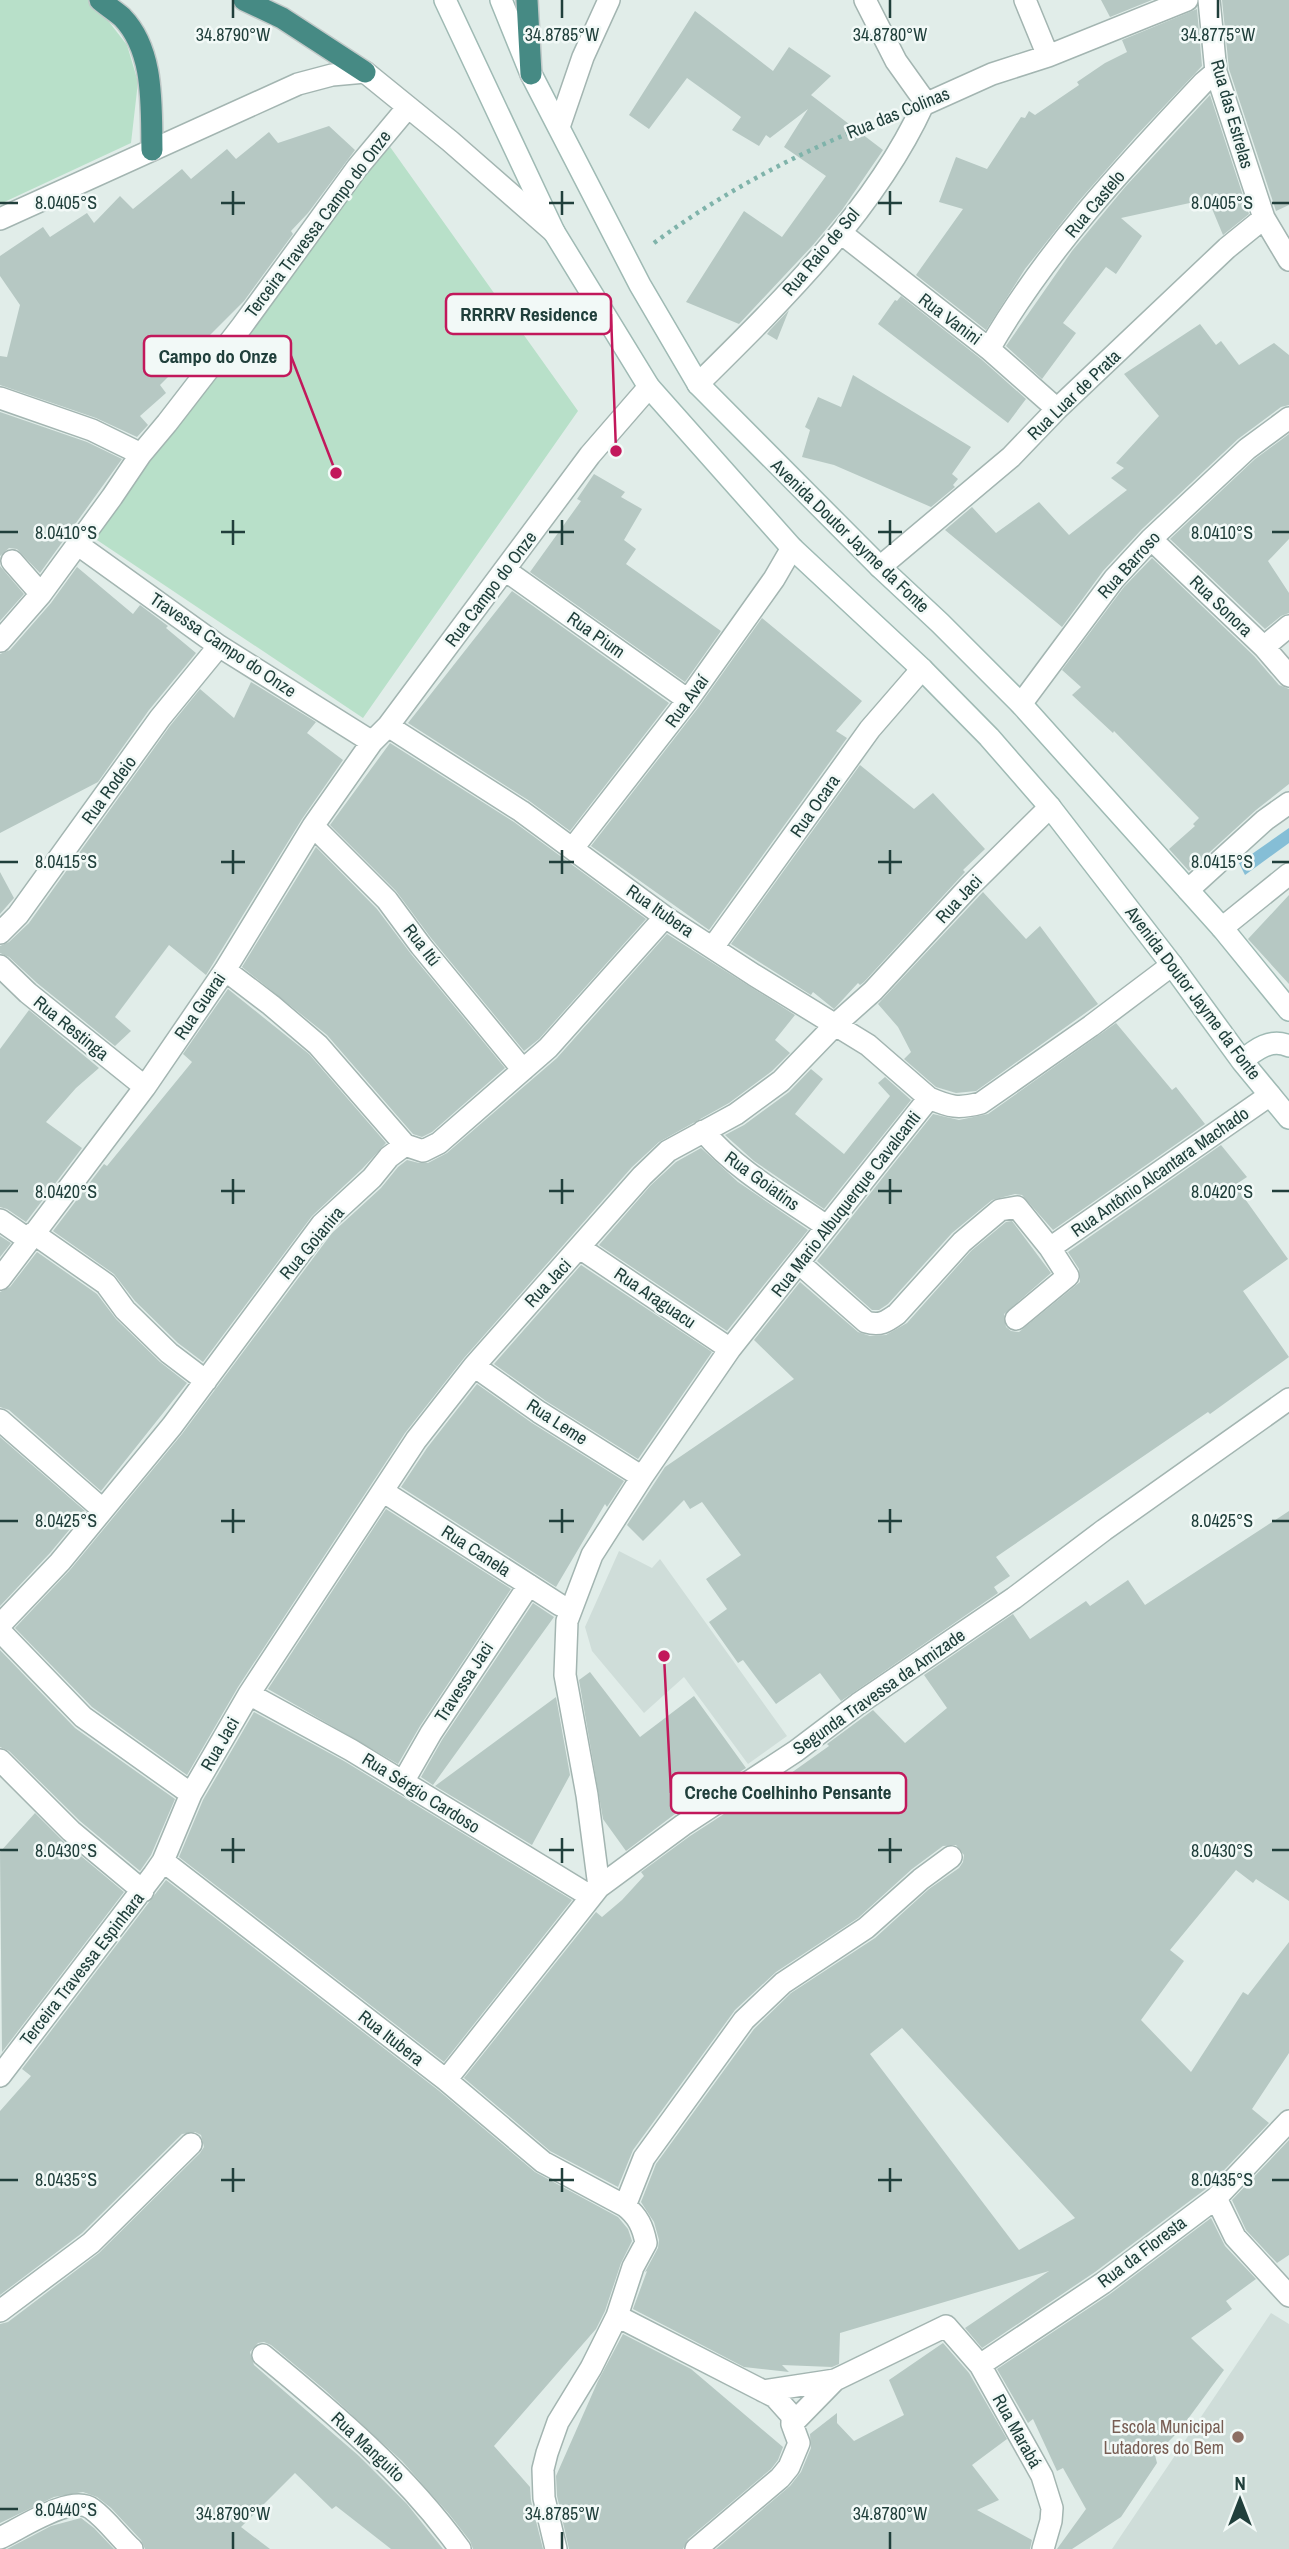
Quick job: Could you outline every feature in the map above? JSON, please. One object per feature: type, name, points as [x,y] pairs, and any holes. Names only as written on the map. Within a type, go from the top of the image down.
[{"type":"highway","points":[[100,0],[123,18],[140,44],[150,80],[152,150]]},
{"type":"highway","points":[[244,0],[282,18],[365,72]]},
{"type":"highway","points":[[527,0],[531,74]]},
{"type":"street","name":"Avenida Doutor Jayme da Fonte","points":[[445,0],[554,232],[649,387],[792,548],[922,669],[989,737],[1050,807],[1242,1061],[1289,1118]]},
{"type":"street","name":"Avenida Doutor Jayme da Fonte","points":[[501,0],[531,74],[628,262],[698,384],[1021,704],[1222,928],[1289,1010]]},
{"type":"street","points":[[559,127],[583,57],[609,0]]},
{"type":"street","points":[[865,0],[896,61],[924,104]]},
{"type":"street","points":[[1024,0],[1048,56]]},
{"type":"street","name":"Rua das Colinas","points":[[924,104],[992,74],[1048,56],[1187,0]]},
{"type":"street","name":"Rua das Estrelas","points":[[1209,0],[1216,72],[1264,218],[1289,260]]},
{"type":"street","points":[[0,219],[298,84],[332,75],[365,72]]},
{"type":"street","name":"Avenida Doutor Jayme da Fonte","points":[[365,72],[554,232]]},
{"type":"street","name":"Rua Castelo","points":[[989,349],[1032,279],[1100,196],[1216,72]]},
{"type":"street","name":"Rua Raio de Sol","points":[[698,384],[841,233],[904,143],[924,104]]},
{"type":"street","name":"Terceira Travessa Campo do Onze","points":[[0,641],[41,594],[141,454],[242,326],[357,168],[408,107]]},
{"type":"street","name":"Rua Luar de Prata","points":[[880,567],[1011,457],[1057,409],[1227,248],[1264,218]]},
{"type":"street","name":"Rua Vanini","points":[[841,233],[989,349],[1057,409]]},
{"type":"street","name":"Rua Campo do Onze","points":[[387,726],[590,455],[649,387]]},
{"type":"street","points":[[0,398],[92,430],[141,454]]},
{"type":"street","name":"Rua Barroso","points":[[1021,704],[1114,579],[1151,539],[1247,449],[1289,418]]},
{"type":"street","name":"Rua Sonora","points":[[1151,539],[1264,647],[1289,676]]},
{"type":"street","name":"Travessa Campo do Onze","points":[[77,544],[219,646],[372,742]]},
{"type":"street","name":"Rua Avaí","points":[[573,848],[688,700],[774,579],[792,548]]},
{"type":"street","points":[[12,561],[41,594]]},
{"type":"street","name":"Rua Pium","points":[[505,570],[688,700]]},
{"type":"street","points":[[1264,647],[1289,626]]},
{"type":"street","name":"Rua Rodeio","points":[[0,933],[18,915],[160,718],[219,646]]},
{"type":"street","name":"Rua Ocara","points":[[713,947],[870,729],[922,669]]},
{"type":"street","name":"Rua Guarai","points":[[0,1279],[145,1087],[225,970],[313,826],[372,742],[387,726]]},
{"type":"street","name":"Rua Itubera","points":[[387,726],[521,811],[665,917],[868,1045],[929,1098]]},
{"type":"street","points":[[1188,890],[1265,820],[1289,803]]},
{"type":"street","name":"Rua Jaci","points":[[163,1861],[191,1794],[249,1694],[416,1440],[474,1366],[668,1151],[736,1114],[781,1081],[836,1024],[873,991],[969,887],[1050,807]]},
{"type":"street","name":"Rua Itú","points":[[313,826],[387,900],[421,946],[523,1070]]},
{"type":"street","points":[[1222,928],[1289,874]]},
{"type":"street","points":[[225,970],[318,1045],[405,1145],[423,1151],[439,1143],[561,1034],[665,917]]},
{"type":"street","name":"Rua Mario Albuquerque Cavalcanti","points":[[571,1607],[592,1555],[730,1349],[929,1098],[948,1106],[964,1108],[981,1103],[1172,965]]},
{"type":"street","name":"Rua Restinga","points":[[0,966],[28,993],[145,1087]]},
{"type":"street","points":[[1242,1061],[1270,1043],[1281,1042],[1289,1046]]},
{"type":"street","name":"Rua Antônio Alcantara Machado","points":[[1050,1248],[1270,1095]]},
{"type":"street","name":"Rua Goiatins","points":[[704,1131],[720,1151],[759,1183],[826,1226]]},
{"type":"street","name":"Rua Goianira","points":[[0,1625],[60,1562],[172,1426],[323,1224],[405,1145]]},
{"type":"street","points":[[799,1263],[866,1322],[877,1325],[885,1323],[897,1314],[962,1242],[1000,1210],[1017,1207],[1050,1248],[1068,1276],[1016,1319]]},
{"type":"street","points":[[0,1220],[106,1284],[125,1310],[169,1353],[206,1381]]},
{"type":"street","name":"Rua Araguacu","points":[[580,1248],[730,1349]]},
{"type":"street","name":"Rua Leme","points":[[474,1366],[539,1412],[642,1477]]},
{"type":"street","name":"Segunda Travessa da Amizade","points":[[446,2080],[594,1891],[683,1825],[796,1751],[858,1704],[1014,1598],[1104,1530],[1289,1399]]},
{"type":"street","points":[[0,1420],[102,1509]]},
{"type":"street","name":"Rua Canela","points":[[384,1492],[560,1605],[571,1607]]},
{"type":"street","name":"Travessa Jaci","points":[[403,1782],[431,1733],[529,1585]]},
{"type":"street","points":[[571,1607],[564,1658],[565,1675],[587,1795],[594,1891]]},
{"type":"street","points":[[4,1644],[83,1717],[191,1794]]},
{"type":"street","name":"Rua Sérgio Cardoso","points":[[249,1694],[594,1891]]},
{"type":"street","points":[[0,1760],[71,1831],[143,1891]]},
{"type":"street","points":[[555,2549],[542,2482],[547,2453],[558,2423],[591,2368],[617,2316],[632,2267],[646,2243],[635,2214],[625,2206],[644,2158],[757,2006],[783,1983],[866,1928],[921,1879],[951,1857]]},
{"type":"street","name":"Rua Itubera","points":[[163,1861],[446,2080],[543,2161],[625,2206]]},
{"type":"street","name":"Terceira Travessa Espinhara","points":[[0,2076],[143,1891],[163,1861]]},
{"type":"street","name":"Rua da Floresta","points":[[980,2365],[1103,2283],[1216,2198],[1289,2121]]},
{"type":"street","points":[[0,2311],[91,2243],[191,2144]]},
{"type":"street","points":[[1216,2198],[1235,2237],[1289,2297]]},
{"type":"street","points":[[617,2316],[775,2397],[792,2416],[799,2443],[789,2467],[752,2503],[696,2549]]},
{"type":"street","name":"Rua Marabá","points":[[835,2380],[946,2326],[980,2365],[1042,2476],[1049,2495],[1051,2521],[1043,2549]]},
{"type":"street","name":"Rua Manguito","points":[[263,2355],[353,2431],[395,2471],[439,2519],[460,2549]]},
{"type":"street","points":[[762,2391],[835,2380]]},
{"type":"street","points":[[792,2424],[835,2380]]},
{"type":"street","points":[[0,2538],[39,2518],[78,2504],[91,2508],[132,2549]]},
{"type":"path","name":"Rua das Colinas","points":[[628,262],[688,218],[770,169],[841,136],[924,104]]},
{"type":"shaded area","points":[[619,1551],[652,1568],[660,1559],[787,1736],[748,1764],[684,1677],[644,1713],[592,1651],[585,1627]]},
{"type":"shaded area","name":"Escola Municipal Lutadores do Bem","points":[[1271,2313],[1289,2324],[1289,2549],[1112,2549]]},
{"type":"green space","points":[[0,0],[92,0],[127,45],[138,82],[131,143],[0,204]]},
{"type":"green space","points":[[388,144],[578,411],[363,718],[91,536]]},
{"type":"water","points":[[1289,828],[1289,843],[1245,875],[1239,863]]},
{"type":"building","points":[[1101,0],[1152,0],[1110,17]]},
{"type":"building","points":[[1222,0],[1289,0],[1289,205],[1276,211],[1229,69]]},
{"type":"building","points":[[1197,9],[1202,66],[1078,202],[1025,269],[986,330],[916,275],[963,209],[939,202],[956,157],[987,169],[1021,117],[1025,118],[1029,111],[1035,115],[1079,85],[1077,82],[1127,52],[1122,40]]},
{"type":"building","points":[[695,11],[773,71],[789,47],[831,76],[811,95],[883,150],[842,210],[739,324],[686,302],[744,211],[782,237],[826,176],[784,147],[808,109],[770,138],[766,135],[759,146],[732,130],[741,117],[687,78],[649,129],[629,115]]},
{"type":"building","points":[[1210,95],[1249,214],[1223,235],[1208,199],[1121,218],[1142,236],[1116,274],[1106,267],[1063,323],[1076,333],[1042,379],[1006,346],[1072,251],[1126,186]]},
{"type":"building","points":[[329,126],[355,150],[308,213],[291,231],[293,234],[244,301],[160,385],[166,393],[140,416],[148,425],[137,437],[96,418],[0,385],[0,356],[7,357],[20,305],[0,276],[0,256],[43,227],[50,237],[87,213],[94,223],[120,196],[133,209],[182,169],[191,179],[227,149],[236,159],[269,132],[278,143]]},
{"type":"building","points":[[901,296],[981,359],[1026,399],[1008,423],[878,324]]},
{"type":"building","points":[[789,310],[777,340],[767,334],[770,330]]},
{"type":"building","points":[[1200,324],[1216,345],[1221,341],[1239,365],[1274,343],[1289,355],[1289,405],[1281,407],[1238,439],[1142,529],[1103,571],[1062,627],[945,530],[972,507],[996,533],[1039,502],[1069,535],[1127,490],[1111,478],[1124,468],[1116,463],[1159,416],[1124,374]]},
{"type":"building","points":[[853,375],[971,447],[952,474],[958,479],[953,485],[955,487],[931,507],[834,465],[802,457],[810,430],[805,427],[818,397],[841,407]]},
{"type":"building","points":[[0,412],[87,442],[122,459],[40,573],[17,549],[9,548],[0,556]]},
{"type":"building","points":[[1289,434],[1289,539],[1268,561],[1289,593],[1289,613],[1265,629],[1170,539],[1255,459]]},
{"type":"building","points":[[594,474],[625,492],[621,497],[642,509],[624,540],[636,549],[626,564],[721,631],[685,682],[530,572],[581,501],[577,499]]},
{"type":"building","points":[[1152,558],[1254,656],[1279,685],[1289,689],[1289,784],[1189,871],[1169,849],[1195,826],[1193,824],[1199,818],[1114,731],[1113,733],[1072,695],[1081,687],[1062,670],[1124,587]]},
{"type":"building","points":[[0,566],[24,594],[0,621]]},
{"type":"building","points":[[77,567],[133,614],[140,605],[168,626],[166,628],[196,653],[149,710],[98,782],[0,833],[0,654],[10,650],[51,603]]},
{"type":"building","points":[[512,591],[669,703],[570,831],[528,800],[408,723]]},
{"type":"building","points":[[762,618],[862,701],[836,731],[847,738],[709,930],[591,846],[698,708]]},
{"type":"building","points":[[251,682],[316,722],[307,733],[343,760],[302,819],[206,975],[169,945],[115,1017],[131,1031],[115,1046],[9,957],[0,953],[0,946],[9,942],[29,923],[170,726],[200,689],[234,718]]},
{"type":"building","points":[[390,743],[514,822],[646,919],[539,1039],[524,1051],[396,891],[330,825]]},
{"type":"building","points":[[860,765],[914,809],[933,793],[985,849],[963,870],[965,872],[864,982],[860,985],[858,983],[834,1009],[813,992],[811,995],[731,944]]},
{"type":"building","points":[[316,847],[377,909],[505,1068],[432,1132],[422,1137],[413,1134],[327,1035],[242,967]]},
{"type":"building","points":[[0,872],[14,898],[0,914]]},
{"type":"building","points":[[983,892],[1026,939],[1040,926],[1098,1004],[976,1091],[956,1093],[936,1087],[904,1059],[911,1052],[898,1027],[878,1004]]},
{"type":"building","points":[[1289,895],[1289,984],[1248,939]]},
{"type":"building","points":[[667,934],[795,1015],[775,1040],[790,1053],[772,1071],[729,1103],[659,1142],[632,1167],[464,1358],[405,1433],[238,1687],[187,1775],[92,1707],[15,1628],[70,1570],[182,1434],[332,1233],[407,1160],[428,1163],[447,1153],[557,1058]]},
{"type":"building","points":[[228,989],[309,1054],[386,1143],[312,1216],[203,1362],[178,1343],[135,1301],[114,1274],[53,1231],[104,1164],[107,1166],[192,1062],[183,1054]]},
{"type":"building","points":[[29,1010],[99,1068],[76,1088],[46,1122],[82,1148],[26,1222],[0,1207],[0,1049]]},
{"type":"building","points":[[1116,1023],[1172,1090],[1176,1087],[1205,1124],[1053,1230],[1022,1195],[1015,1194],[992,1200],[952,1233],[888,1304],[879,1310],[872,1310],[817,1261],[933,1114],[959,1120],[988,1114]]},
{"type":"building","points":[[811,1069],[823,1079],[795,1114],[844,1154],[890,1096],[878,1083],[885,1077],[911,1100],[824,1209],[754,1161],[725,1135],[744,1125],[789,1092]]},
{"type":"building","points":[[1221,1145],[1247,1177],[1235,1185],[1288,1259],[1243,1291],[1289,1357],[1210,1414],[1208,1412],[996,1557],[1010,1576],[994,1587],[998,1593],[841,1701],[820,1673],[776,1704],[743,1660],[738,1663],[709,1622],[727,1609],[706,1579],[741,1555],[702,1502],[690,1509],[684,1500],[643,1541],[627,1525],[665,1467],[794,1379],[754,1340],[800,1282],[858,1332],[870,1336],[886,1335],[907,1323],[971,1251],[1006,1222],[1012,1221],[1051,1273],[1004,1314],[1006,1327],[1019,1332],[1080,1282],[1079,1269],[1068,1252]]},
{"type":"building","points":[[701,1148],[738,1182],[808,1230],[727,1331],[599,1245],[651,1185],[676,1162]]},
{"type":"building","points":[[0,1236],[11,1243],[0,1257]]},
{"type":"building","points":[[37,1252],[97,1294],[116,1319],[160,1362],[187,1383],[101,1491],[9,1410],[0,1407],[0,1292],[10,1287]]},
{"type":"building","points":[[581,1265],[712,1352],[638,1459],[546,1401],[494,1364]]},
{"type":"building","points":[[477,1384],[532,1423],[624,1481],[607,1507],[605,1504],[556,1587],[401,1487],[427,1448]]},
{"type":"building","points":[[0,1437],[85,1511],[0,1606]]},
{"type":"building","points":[[386,1509],[511,1589],[420,1726],[398,1764],[268,1689]]},
{"type":"building","points":[[1289,1511],[1289,1901],[1256,1879],[1253,1883],[1236,1870],[1170,1950],[1184,1961],[1141,2020],[1191,2072],[1243,1992],[1248,1995],[1289,1942],[1289,2053],[1252,2109],[1269,2123],[1207,2188],[1095,2272],[982,2348],[965,2328],[1049,2271],[840,2333],[839,2364],[832,2367],[782,2365],[789,2372],[744,2367],[633,2309],[647,2271],[645,2272],[658,2248],[659,2240],[654,2222],[641,2202],[656,2164],[754,2029],[791,1993],[875,1938],[929,1889],[959,1868],[964,1855],[956,1845],[943,1846],[912,1869],[858,1918],[776,1972],[735,2010],[633,2150],[618,2187],[550,2151],[464,2078],[596,1912],[602,1917],[644,1876],[641,1872],[690,1836],[761,1790],[763,1793],[829,1746],[827,1744],[873,1710],[905,1743],[947,1708],[924,1675],[1013,1614],[1030,1639],[1086,1601],[1090,1606],[1128,1580],[1145,1605]],"holes":[[[902,2028],[1075,2218],[1019,2250],[870,2054]]]},
{"type":"building","points":[[533,1603],[554,1617],[433,1785],[421,1777],[442,1740]]},
{"type":"building","points":[[0,1650],[75,1728],[175,1799],[151,1855],[140,1871],[80,1821],[9,1751],[0,1747]]},
{"type":"building","points":[[590,1672],[640,1737],[694,1696],[746,1768],[675,1814],[626,1851],[603,1819],[579,1680]]},
{"type":"building","points":[[556,1697],[570,1775],[532,1845],[435,1786]]},
{"type":"building","points":[[254,1712],[344,1761],[572,1900],[444,2062],[179,1857],[203,1800]]},
{"type":"building","points":[[35,1813],[63,1841],[124,1892],[2,2052],[0,1852]]},
{"type":"building","points":[[166,1880],[438,2090],[535,2172],[618,2217],[628,2229],[632,2241],[596,2329],[494,2446],[530,2487],[543,2549],[473,2549],[449,2514],[402,2461],[325,2390],[264,2342],[258,2343],[250,2352],[254,2365],[359,2456],[407,2504],[443,2549],[391,2549],[336,2506],[332,2509],[295,2473],[241,2527],[270,2549],[145,2549],[141,2540],[111,2508],[97,2497],[83,2492],[54,2497],[0,2523],[0,2324],[8,2322],[99,2253],[204,2147],[201,2135],[195,2132],[182,2134],[82,2233],[0,2295],[0,2111],[31,2076],[22,2069]]},
{"type":"building","points":[[1289,2140],[1289,2255],[1277,2263],[1246,2230],[1232,2200]]},
{"type":"building","points":[[1211,2218],[1225,2246],[1256,2279],[1226,2301],[1232,2309],[1191,2338],[1224,2370],[1179,2431],[1155,2455],[1157,2463],[1121,2517],[1072,2549],[1057,2549],[1086,2509],[1063,2468],[1057,2471],[1033,2419],[1028,2423],[997,2369],[1110,2294]]},
{"type":"building","points":[[623,2334],[691,2369],[783,2447],[771,2469],[688,2539],[683,2549],[569,2549],[557,2496],[556,2476],[598,2381]]},
{"type":"building","points":[[943,2343],[969,2373],[1007,2439],[972,2465],[999,2500],[977,2510],[1032,2540],[1030,2549],[716,2549],[790,2486],[801,2472],[811,2448],[810,2434],[837,2413],[837,2423],[854,2441],[904,2415],[889,2380]]},
{"type":"building","points":[[81,2518],[114,2549],[7,2549],[51,2526]]},
{"type":"place","name":"RRRRV Residence","points":[[616,451]]},
{"type":"place","name":"Campo do Onze","points":[[336,473]]},
{"type":"place","name":"Creche Coelhinho Pensante","points":[[664,1656]]},
{"type":"place","name":"Escola Municipal Lutadores do Bem","points":[[1238,2437]]}]
